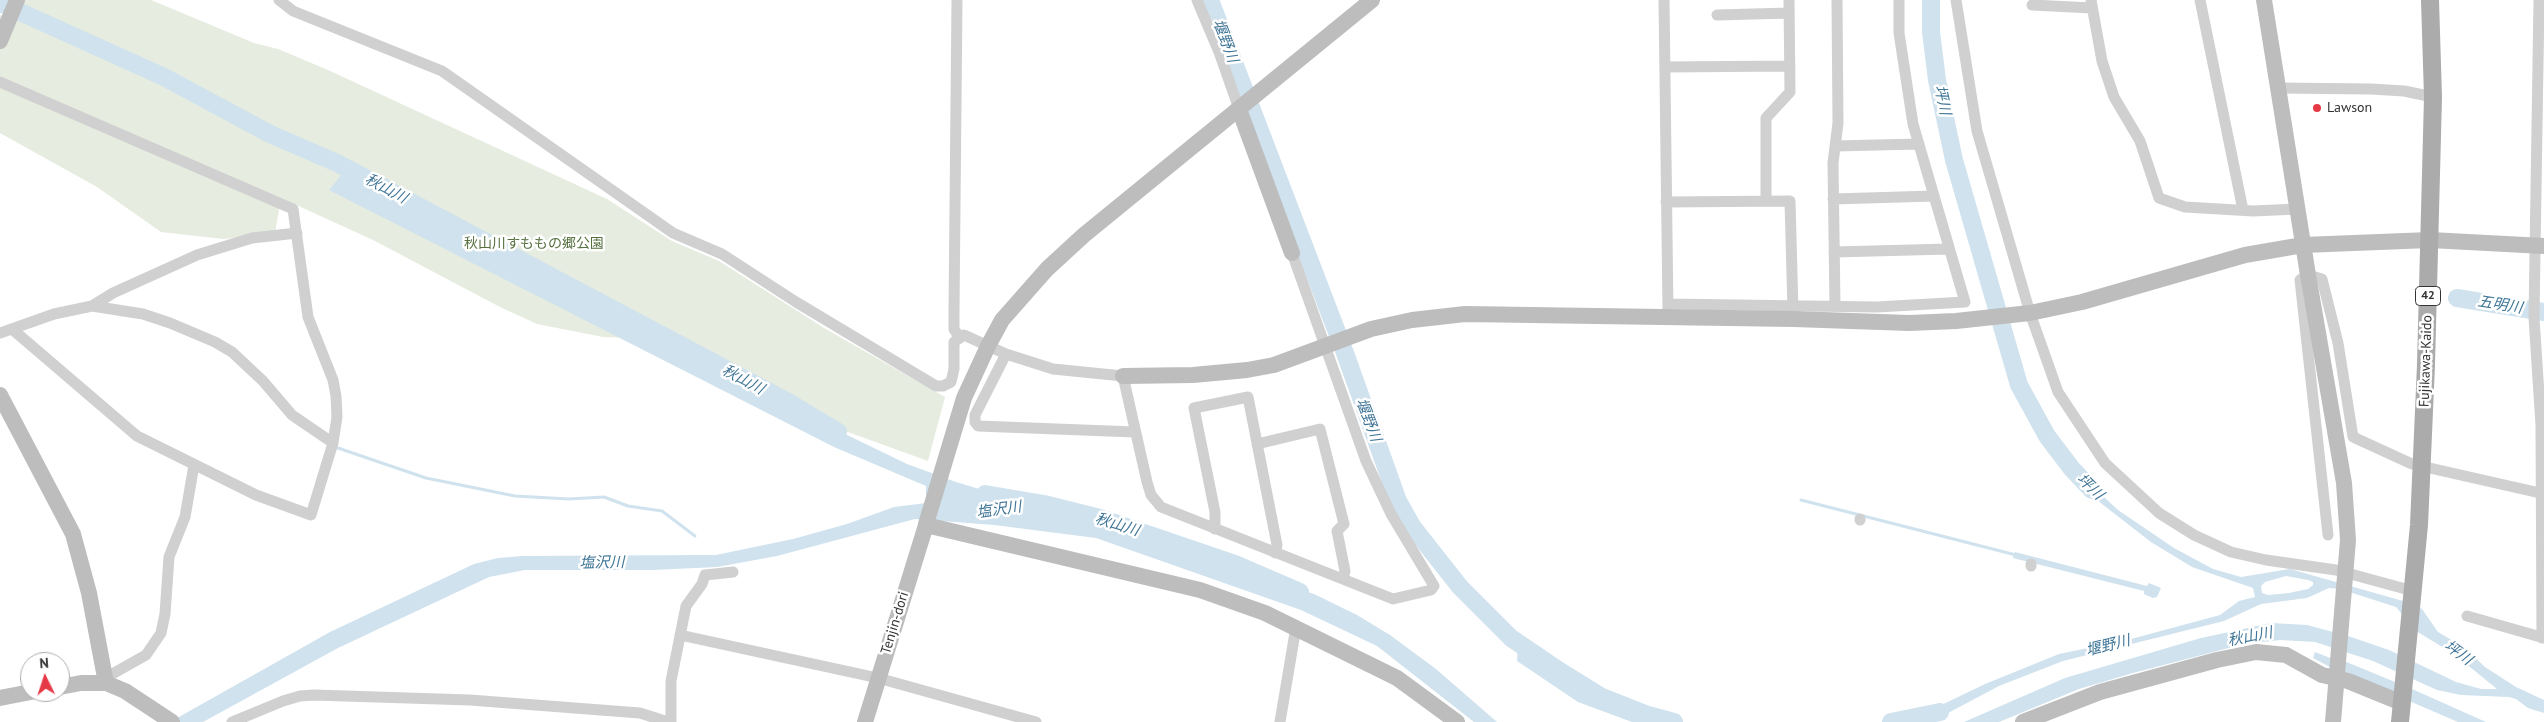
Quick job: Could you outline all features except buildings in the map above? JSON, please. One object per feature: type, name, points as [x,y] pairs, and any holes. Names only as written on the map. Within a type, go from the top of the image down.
[{"type":"main road","name":"Fujikawa-Kaido","points":[[2400,722],[2413,591],[2421,466],[2430,240],[2433,97],[2430,0]]},
{"type":"street","points":[[0,41],[17,0]]},
{"type":"street","points":[[279,0],[293,11],[442,71],[673,233],[722,254],[796,302],[936,386],[943,386],[951,382],[954,369],[954,342],[958,337],[964,335],[1006,354],[1053,369],[1123,376],[1193,375],[1247,370],[1274,364],[1371,329],[1412,320],[1465,314],[1668,310],[1793,312],[1909,323],[1985,319],[2030,313],[2082,302],[2245,255],[2303,245],[2430,240],[2540,246]]},
{"type":"street","points":[[957,0],[954,329],[958,337]]},
{"type":"street","points":[[1123,376],[1151,495],[1161,507],[1393,599],[1431,590],[1434,586],[1392,514],[1366,461],[1240,108],[1197,0]]},
{"type":"street","name":"Tenjin-dori","points":[[866,722],[964,398],[1002,320],[1047,269],[1084,235],[1372,0]]},
{"type":"street","points":[[1664,0],[1668,310]]},
{"type":"street","points":[[1766,200],[1766,118],[1790,92],[1789,0]]},
{"type":"street","points":[[1834,306],[1834,199],[1838,123],[1837,0]]},
{"type":"street","points":[[1793,312],[1834,306],[1877,307],[1965,302],[1919,144],[1905,77],[1899,33],[1899,0]]},
{"type":"street","points":[[1956,0],[1978,131],[2030,313],[2058,392],[2106,463],[2159,513],[2194,534],[2231,552],[2266,560],[2303,564],[2346,573],[2413,591]]},
{"type":"street","points":[[2200,0],[2243,210]]},
{"type":"street","points":[[2264,0],[2303,245],[2344,483],[2348,540],[2333,722]]},
{"type":"street","points":[[2467,616],[2543,638],[2543,518],[2540,493],[2542,425],[2534,312],[2540,246],[2540,0]]},
{"type":"street","points":[[2032,5],[2092,4],[2102,61],[2114,97],[2140,141],[2159,198],[2185,207],[2243,210],[2297,208]]},
{"type":"street","points":[[1717,15],[1789,13]]},
{"type":"street","points":[[1665,68],[1790,66]]},
{"type":"street","points":[[0,82],[293,209],[308,316],[333,380],[336,396],[337,417],[333,443],[311,514],[256,495],[137,436],[12,329]]},
{"type":"street","points":[[2277,88],[2371,89],[2404,91],[2433,97]]},
{"type":"street","points":[[1836,146],[1919,144]]},
{"type":"street","points":[[1834,199],[1934,196]]},
{"type":"street","points":[[1666,202],[1790,201],[1793,312]]},
{"type":"street","points":[[92,306],[113,292],[197,255],[252,238],[297,233]]},
{"type":"street","points":[[1834,252],[1949,249]]},
{"type":"street","points":[[2328,535],[2300,280],[2308,275],[2322,279],[2338,343],[2353,437],[2421,466],[2540,493]]},
{"type":"street","points":[[0,333],[54,314],[92,306],[142,314],[215,342],[248,366],[283,406],[304,425],[333,443]]},
{"type":"street","points":[[1006,354],[975,415],[975,422],[978,426],[1135,432]]},
{"type":"street","points":[[0,396],[73,534],[89,593],[100,653],[110,678],[169,720]]},
{"type":"street","points":[[1216,529],[1215,512],[1194,408],[1248,397],[1277,545],[1275,553]]},
{"type":"street","points":[[1257,444],[1320,429],[1344,524],[1337,531],[1345,570],[1343,580]]},
{"type":"street","points":[[2317,441],[2330,439]]},
{"type":"street","points":[[70,685],[110,678],[146,654],[161,633],[165,614],[170,557],[185,518],[194,465]]},
{"type":"street","points":[[926,525],[1200,590],[1265,613],[1397,678],[1457,722]]},
{"type":"street","points":[[232,722],[283,701],[300,696],[314,695],[470,700],[640,713],[669,722],[671,681],[686,606],[702,584],[705,575],[732,572]]},
{"type":"street","points":[[1280,722],[1296,627]]},
{"type":"street","points":[[680,635],[878,678],[1019,720],[1036,722]]},
{"type":"street","points":[[2024,722],[2100,692],[2200,664],[2256,652],[2286,655],[2322,675],[2336,675],[2402,700]]},
{"type":"street","points":[[70,682],[85,676],[96,664],[100,653]]},
{"type":"street","points":[[0,698],[20,694]]},
{"type":"green space","name":"秋山川すももの郷公園","points":[[25,0],[151,0],[254,43],[278,49],[328,70],[607,199],[672,241],[719,261],[824,328],[945,397],[928,461],[845,431],[785,395],[679,340],[603,337],[537,324],[500,307],[373,240],[281,198],[275,233],[224,239],[161,232],[97,187],[0,133],[0,15],[16,22]]},
{"type":"water","name":"塩沢川","points":[[342,174],[752,389],[907,464],[956,482],[1102,526],[1314,594],[1357,615],[1390,635],[1436,669],[1497,722],[1474,722],[1377,646],[1301,610],[1096,538],[994,525],[915,519],[777,556],[717,567],[652,570],[525,570],[489,577],[338,648],[203,722],[170,722],[330,632],[474,564],[498,558],[522,556],[716,555],[793,539],[847,524],[894,507],[926,503],[926,486],[834,447],[329,190]]},
{"type":"water","points":[[2078,473],[2118,510],[2174,548],[2213,569],[2241,577],[2290,569],[2403,601],[2422,609],[2438,632],[2465,648],[2485,667],[2516,687],[2544,700],[2544,713],[2528,708],[2516,699],[2509,697],[2461,695],[2437,690],[2373,661],[2315,642],[2280,640],[2244,644],[2133,673],[2079,689],[1999,722],[1964,722],[2065,678],[2201,638],[2271,623],[2307,625],[2348,636],[2389,650],[2456,682],[2481,689],[2497,689],[2454,654],[2416,631],[2396,607],[2340,589],[2329,588],[2307,598],[2261,604],[2224,621],[2063,661],[1999,686],[1931,722],[1906,722],[1985,684],[2059,654],[2131,639],[2220,615],[2239,601],[2255,597],[2253,588],[2192,567],[2151,542],[2102,504],[2072,476]],"holes":[[[2286,576],[2313,582],[2313,585],[2308,589],[2268,595],[2262,593],[2261,586],[2265,582]]]},
{"type":"water","points":[[2015,552],[2147,586],[2149,583],[2161,588],[2157,597],[2153,598],[2144,594],[2144,591],[2013,558]]},
{"type":"water","points":[[1518,646],[1572,683],[1611,703],[1660,722],[1632,722],[1578,702],[1517,661]]},
{"type":"water","points":[[2315,652],[2330,658],[2332,656],[2486,722],[2458,722],[2330,667],[2313,658]]},
{"type":"waterway","name":"堰野川","points":[[1210,0],[1345,353],[1398,501],[1412,526],[1460,587],[1511,638],[1600,696],[1648,715],[1674,722]]},
{"type":"waterway","name":"坪川","points":[[1931,0],[1931,32],[1937,80],[1954,160],[2019,385],[2047,436],[2072,469],[2092,490]]},
{"type":"waterway","name":"秋山川","points":[[0,3],[164,77],[270,134],[337,163],[788,402],[838,432]]},
{"type":"waterway","name":"五明川","points":[[2457,298],[2544,312]]},
{"type":"waterway","points":[[335,447],[426,478],[515,496],[569,499],[604,497],[628,506],[662,511],[695,536]]},
{"type":"waterway","name":"秋山川","points":[[985,494],[1044,504],[1100,518],[1235,564],[1300,592]]},
{"type":"waterway","points":[[1801,500],[2016,555]]},
{"type":"waterway","name":"堰野川","points":[[1891,722],[1940,712]]},
{"type":"place","name":"Lawson","points":[[2317,108]]}]
